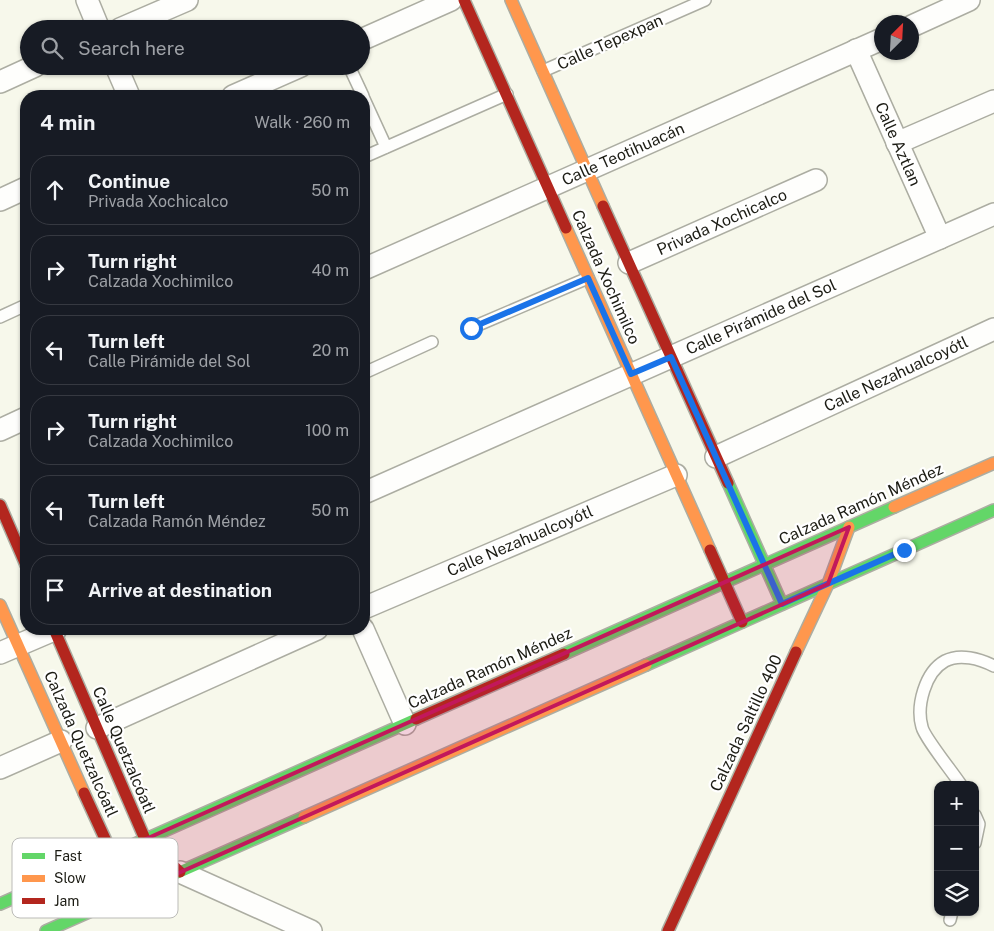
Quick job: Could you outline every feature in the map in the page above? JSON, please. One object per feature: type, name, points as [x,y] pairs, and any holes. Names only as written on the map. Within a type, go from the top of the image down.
[{"type":"street","points":[[87,0],[96,20]]},
{"type":"street","points":[[140,20],[186,0]]},
{"type":"street","points":[[370,36],[450,0]]},
{"type":"street","name":"Calzada Xochimilco","points":[[464,0],[742,622]]},
{"type":"street","name":"Calzada Xochimilco","points":[[511,0],[782,604]]},
{"type":"street","points":[[919,23],[970,0]]},
{"type":"street","name":"Calle Teotihuacán","points":[[370,266],[874,42]]},
{"type":"street","name":"Calle Aztlan","points":[[856,50],[940,238]]},
{"type":"street","points":[[0,82],[20,73]]},
{"type":"street","points":[[120,75],[126,90]]},
{"type":"street","points":[[247,90],[281,75]]},
{"type":"street","points":[[897,143],[994,101]]},
{"type":"street","name":"Privada Xochicalco","points":[[629,263],[816,180]]},
{"type":"street","points":[[0,200],[20,191]]},
{"type":"street","name":"Calle Pirámide del Sol","points":[[370,490],[994,214]]},
{"type":"street","name":"Calle Nezahualcoyótl","points":[[716,457],[994,330]]},
{"type":"street","points":[[0,430],[20,421]]},
{"type":"street","name":"Calzada Ramón Méndez","points":[[147,838],[994,463]]},
{"type":"street","name":"Calle Nezahualcoyótl","points":[[370,605],[676,475]]},
{"type":"street","points":[[0,505],[20,551]]},
{"type":"street","points":[[180,872],[994,510]]},
{"type":"street","name":"Calzada Saltillo 400","points":[[668,931],[828,584],[849,527]]},
{"type":"street","name":"Calzada Quetzalcóatl","points":[[0,605],[9,649],[61,740],[105,838]]},
{"type":"street","points":[[9,649],[41,635]]},
{"type":"street","name":"Calle Quetzalcóatl","points":[[58,635],[145,838]]},
{"type":"street","points":[[97,728],[304,635]]},
{"type":"street","points":[[366,635],[405,724]]},
{"type":"street","points":[[0,768],[61,740]]},
{"type":"street","points":[[180,872],[311,931]]},
{"type":"street","name":"Calzada Ramón Méndez","points":[[0,904],[12,899]]},
{"type":"street","points":[[46,931],[76,918]]},
{"type":"lane","name":"Calle Tepexpan","points":[[543,71],[705,0]]},
{"type":"lane","points":[[353,75],[360,90]]},
{"type":"lane","points":[[370,155],[507,94]]},
{"type":"lane","points":[[370,113],[386,148]]},
{"type":"lane","points":[[471,328],[588,278]]},
{"type":"lane","points":[[0,317],[20,308]]},
{"type":"lane","points":[[370,370],[432,342]]},
{"type":"lane","points":[[958,781],[922,728],[921,701],[929,678],[945,661],[965,656],[994,666]]},
{"type":"highlighted area","points":[[849,527],[828,584],[147,887],[112,854]]},
{"type":"traffic: fast","points":[[728,483],[782,604]]},
{"type":"traffic: fast","points":[[564,654],[894,507]]},
{"type":"traffic: fast","points":[[646,665],[994,510]]},
{"type":"traffic: fast","points":[[148,838],[416,719]]},
{"type":"traffic: fast","points":[[178,873],[304,817]]},
{"type":"traffic: fast","points":[[0,904],[12,899]]},
{"type":"traffic: fast","points":[[46,931],[75,918]]},
{"type":"traffic: slow","points":[[511,0],[603,206]]},
{"type":"traffic: slow","points":[[566,228],[710,550]]},
{"type":"traffic: slow","points":[[894,507],[994,463]]},
{"type":"traffic: slow","points":[[796,652],[828,584],[849,527]]},
{"type":"traffic: slow","points":[[0,605],[84,793]]},
{"type":"traffic: slow","points":[[304,817],[646,665]]},
{"type":"traffic: jam","points":[[464,0],[566,228]]},
{"type":"traffic: jam","points":[[603,206],[728,483]]},
{"type":"traffic: jam","points":[[0,505],[20,551]]},
{"type":"traffic: jam","points":[[710,550],[742,622]]},
{"type":"traffic: jam","points":[[57,635],[145,838]]},
{"type":"traffic: jam","points":[[668,931],[796,652]]},
{"type":"traffic: jam","points":[[416,719],[564,654]]},
{"type":"traffic: jam","points":[[84,793],[105,838]]},
{"type":"route","points":[[471,328],[588,278],[631,374],[671,357],[782,604],[904,550]]}]
